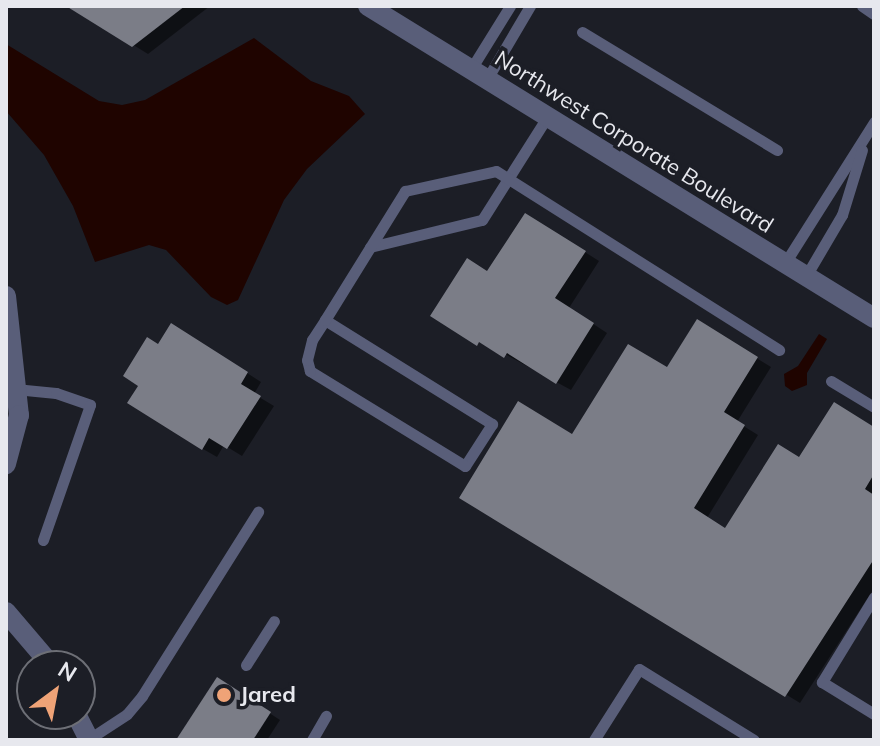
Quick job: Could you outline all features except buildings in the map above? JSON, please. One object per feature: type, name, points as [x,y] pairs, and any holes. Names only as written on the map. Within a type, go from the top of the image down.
[{"type":"street","name":"Northwest Corporate Boulevard","points":[[368,6],[874,318]]},
{"type":"street","points":[[6,296],[10,397],[19,415],[6,464]]},
{"type":"street","points":[[6,612],[38,650]]},
{"type":"lane","points":[[479,74],[510,6]]},
{"type":"lane","points":[[479,74],[530,6]]},
{"type":"lane","points":[[862,6],[874,14]]},
{"type":"lane","points":[[582,32],[777,150]]},
{"type":"lane","points":[[370,247],[482,220],[547,117]]},
{"type":"lane","points":[[785,263],[874,122]]},
{"type":"lane","points":[[806,276],[842,215],[865,137]]},
{"type":"lane","points":[[325,320],[492,424],[465,466],[310,371],[312,340],[405,191],[496,171],[779,350]]},
{"type":"lane","points":[[831,381],[874,407]]},
{"type":"lane","points":[[10,397],[56,393],[90,405],[43,540]]},
{"type":"lane","points":[[89,740],[127,714],[142,696],[258,512]]},
{"type":"lane","points":[[874,597],[822,682],[874,714]]},
{"type":"lane","points":[[246,665],[274,621]]},
{"type":"lane","points":[[594,740],[639,669],[754,740]]},
{"type":"lane","points":[[312,740],[326,716]]},
{"type":"shaded area","points":[[254,38],[311,81],[349,96],[365,114],[307,169],[284,200],[238,300],[227,305],[211,297],[166,250],[149,245],[95,262],[73,206],[44,155],[6,111],[6,44],[99,101],[122,105],[145,100]]},
{"type":"shaded area","points":[[819,334],[827,339],[807,373],[807,385],[792,391],[785,386],[784,374],[798,366]]},
{"type":"place","name":"Jared","points":[[224,695]]}]
